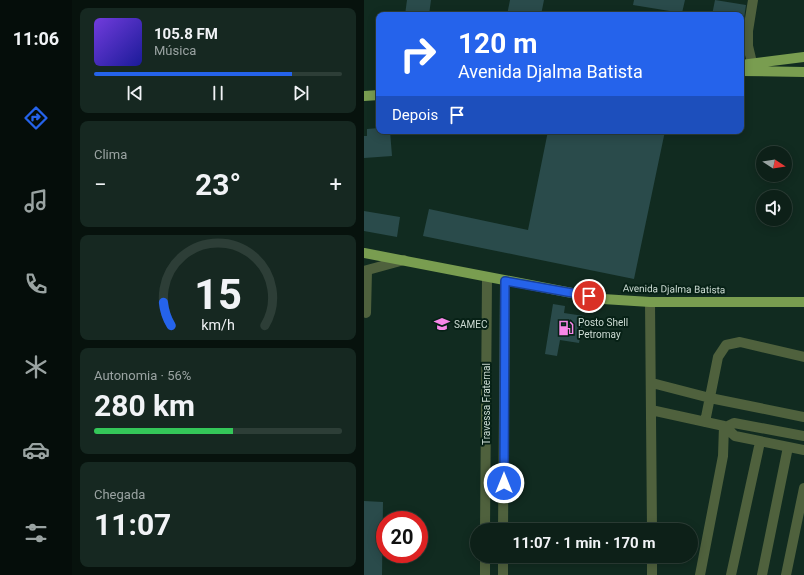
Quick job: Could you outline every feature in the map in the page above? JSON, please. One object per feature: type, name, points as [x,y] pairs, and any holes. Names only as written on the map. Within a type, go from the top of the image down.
[{"type":"main road","points":[[744,70],[804,57]]},
{"type":"main road","points":[[744,66],[804,72]]},
{"type":"main road","points":[[364,96],[376,95]]},
{"type":"main road","name":"Avenida Djalma Batista","points":[[364,253],[486,278],[603,299],[650,302],[804,302]]},
{"type":"street","points":[[753,0],[748,31],[748,46],[753,67]]},
{"type":"street","name":"Avenida Djalma Batista","points":[[365,271],[404,260]]},
{"type":"street","points":[[365,271],[366,313]]},
{"type":"street","name":"Travessa Fraternal","points":[[485,523],[486,278]]},
{"type":"street","points":[[503,523],[505,281]]},
{"type":"street","points":[[650,302],[652,383],[652,523]]},
{"type":"street","points":[[706,422],[718,357],[726,345],[740,342],[804,357]]},
{"type":"street","points":[[652,383],[710,398],[804,417]]},
{"type":"street","points":[[651,410],[725,426],[734,423],[804,436]]},
{"type":"street","points":[[725,426],[732,435],[804,450]]},
{"type":"street","points":[[700,575],[723,456],[725,426]]},
{"type":"street","points":[[731,575],[760,442]]},
{"type":"street","points":[[762,575],[788,447]]},
{"type":"street","points":[[786,575],[804,488]]},
{"type":"street","points":[[485,563],[485,575]]},
{"type":"street","points":[[503,563],[503,575]]},
{"type":"street","points":[[652,563],[652,575]]},
{"type":"building","points":[[407,0],[431,0],[429,12],[405,12]]},
{"type":"building","points":[[510,0],[544,0],[542,12],[508,12]]},
{"type":"building","points":[[634,0],[685,0],[682,12],[633,5]]},
{"type":"building","points":[[715,0],[746,5],[744,18],[744,12],[713,12]]},
{"type":"building","points":[[376,128],[376,134],[390,134],[392,156],[364,158],[364,136],[367,136],[367,129]]},
{"type":"building","points":[[547,134],[664,134],[634,279],[423,236],[429,209],[528,230]]},
{"type":"building","points":[[364,211],[400,217],[397,237],[364,231]]},
{"type":"building","name":"Posto Shell Petromay","points":[[553,304],[565,306],[564,313],[584,316],[579,343],[560,340],[557,356],[545,354]]},
{"type":"building","points":[[364,501],[383,502],[383,511],[376,511],[376,563],[382,563],[382,575],[364,575]]},
{"type":"place","name":"SAMEC","points":[[442,324]]},
{"type":"place","name":"Posto Shell Petromay","points":[[566,328]]},
{"type":"route","points":[[504,483],[505,281],[589,296]]}]
